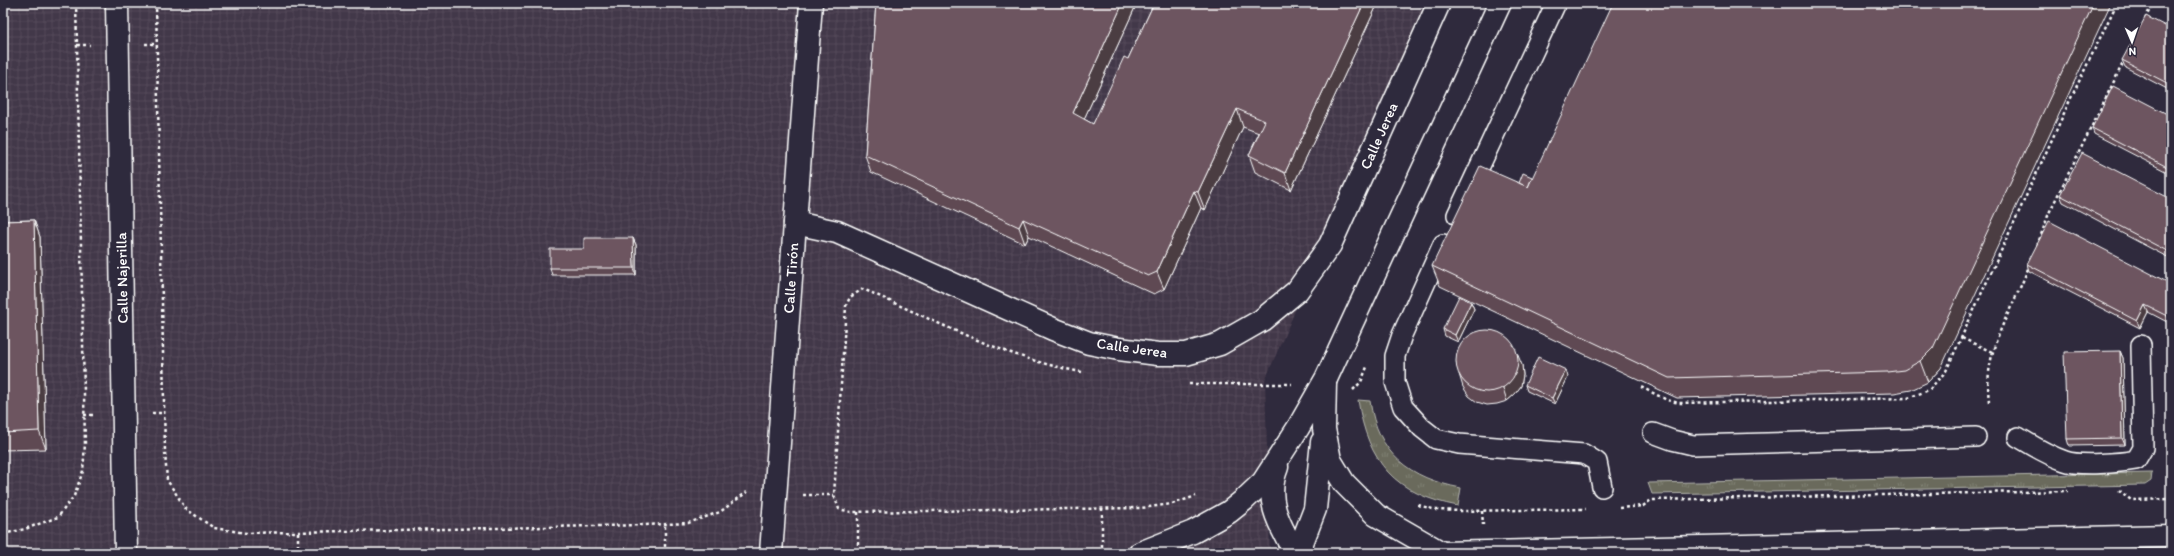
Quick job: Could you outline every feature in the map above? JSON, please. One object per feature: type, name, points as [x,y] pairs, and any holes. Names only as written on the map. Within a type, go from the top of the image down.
[{"type":"street","name":"Calle Najerilla","points":[[117,3],[126,553]]},
{"type":"street","name":"Calle Tirón","points":[[771,553],[811,3]]},
{"type":"street","name":"Calle Jerea","points":[[795,223],[837,232],[1053,329],[1090,343],[1158,354],[1186,354],[1220,344],[1262,320],[1297,291],[1330,245],[1439,3]]},
{"type":"street","points":[[1140,553],[1193,532],[1229,512],[1263,482],[1326,378],[1500,3]]},
{"type":"street","points":[[1298,553],[1315,509],[1324,429],[1326,378]]},
{"type":"street","points":[[1324,429],[1330,460],[1344,483],[1361,502],[1376,516],[1442,553],[2171,536]]},
{"type":"street","points":[[1285,447],[1272,479],[1271,500],[1276,519],[1295,553]]},
{"type":"lane","points":[[1556,3],[1402,335],[1395,356],[1395,382],[1404,407],[1422,428],[1436,439],[1459,444],[1584,454],[1597,462],[1602,487]]},
{"type":"lane","points":[[2018,437],[2042,452],[2067,462],[2120,463],[2136,460],[2143,448],[2141,345]]},
{"type":"lane","points":[[1653,433],[1672,440],[1693,445],[1976,437]]},
{"type":"path","points":[[156,3],[164,436],[167,480],[186,509],[214,528],[246,533],[665,524],[688,523],[720,512],[745,494],[749,488]]},
{"type":"path","points":[[1641,387],[1667,400],[1679,403],[1908,398],[1929,390],[1946,371],[2071,98],[2117,3]]},
{"type":"path","points":[[2141,26],[2153,3]]},
{"type":"path","points":[[3,534],[25,529],[58,517],[74,496],[82,471],[85,444],[77,45]]},
{"type":"path","points":[[2035,249],[2049,214],[2128,54]]},
{"type":"path","points":[[1989,402],[1989,365],[1992,352],[2030,263]]},
{"type":"path","points":[[1086,373],[1066,369],[1006,351],[864,289],[850,297],[846,306],[834,495],[839,509],[858,512],[1141,508],[1172,504],[1198,496]]},
{"type":"path","points":[[1962,338],[1992,352]]},
{"type":"path","points":[[1326,378],[1353,390],[1351,398]]},
{"type":"path","points":[[1291,391],[1297,379]]},
{"type":"path","points":[[1182,383],[1294,384]]},
{"type":"path","points":[[1613,508],[1642,506],[1651,500],[2076,490]]},
{"type":"path","points":[[2116,490],[2120,491],[2131,500],[2171,499]]},
{"type":"path","points":[[1412,503],[1436,510],[1462,511],[1590,509]]},
{"type":"path","points":[[1102,508],[1102,553]]},
{"type":"path","points":[[858,512],[858,553]]},
{"type":"path","points":[[665,524],[665,553]]},
{"type":"path","points":[[298,532],[298,553]]},
{"type":"shaded area","points":[[3,3],[1429,3],[1265,380],[1270,553],[3,553]]},
{"type":"green space","points":[[1358,400],[1370,401],[1374,420],[1380,436],[1399,461],[1411,470],[1426,478],[1442,484],[1461,488],[1458,506],[1436,501],[1417,493],[1401,484],[1388,472],[1377,458],[1369,441]]},
{"type":"green space","points":[[2152,473],[2151,481],[2145,485],[1652,494],[1648,483]]},
{"type":"building","points":[[876,3],[1123,3],[1073,113],[1093,124],[1124,57],[1128,59],[1154,3],[1364,3],[1285,173],[1249,155],[1265,121],[1237,109],[1198,192],[1194,191],[1157,272],[1148,276],[1023,219],[1019,227],[865,155]]},
{"type":"building","points":[[1613,3],[2094,3],[1933,348],[1920,361],[1904,370],[1887,372],[1669,378],[1432,266],[1480,166],[1528,187]]},
{"type":"building","points":[[2146,16],[2171,29],[2171,85],[2122,60]]},
{"type":"building","points":[[2113,86],[2171,116],[2171,169],[2092,128]]},
{"type":"building","points":[[2082,153],[2171,199],[2171,253],[2060,195]]},
{"type":"building","points":[[1523,173],[1532,177],[1528,187],[1519,183]]},
{"type":"building","points":[[34,220],[39,431],[3,433],[3,221]]},
{"type":"building","points":[[2049,221],[2171,284],[2171,318],[2145,305],[2137,321],[2027,264]]},
{"type":"building","points":[[584,238],[633,238],[634,268],[550,268],[550,249],[584,249]]},
{"type":"building","points":[[1459,296],[1471,302],[1455,335],[1443,329]]},
{"type":"building","points":[[1487,330],[1499,332],[1509,339],[1516,349],[1518,361],[1516,373],[1509,383],[1499,390],[1487,392],[1475,390],[1465,383],[1458,373],[1456,361],[1458,349],[1465,339],[1475,332]]},
{"type":"building","points":[[2120,351],[2122,438],[2067,439],[2064,352]]},
{"type":"building","points":[[1538,357],[1566,370],[1552,398],[1525,385]]}]
